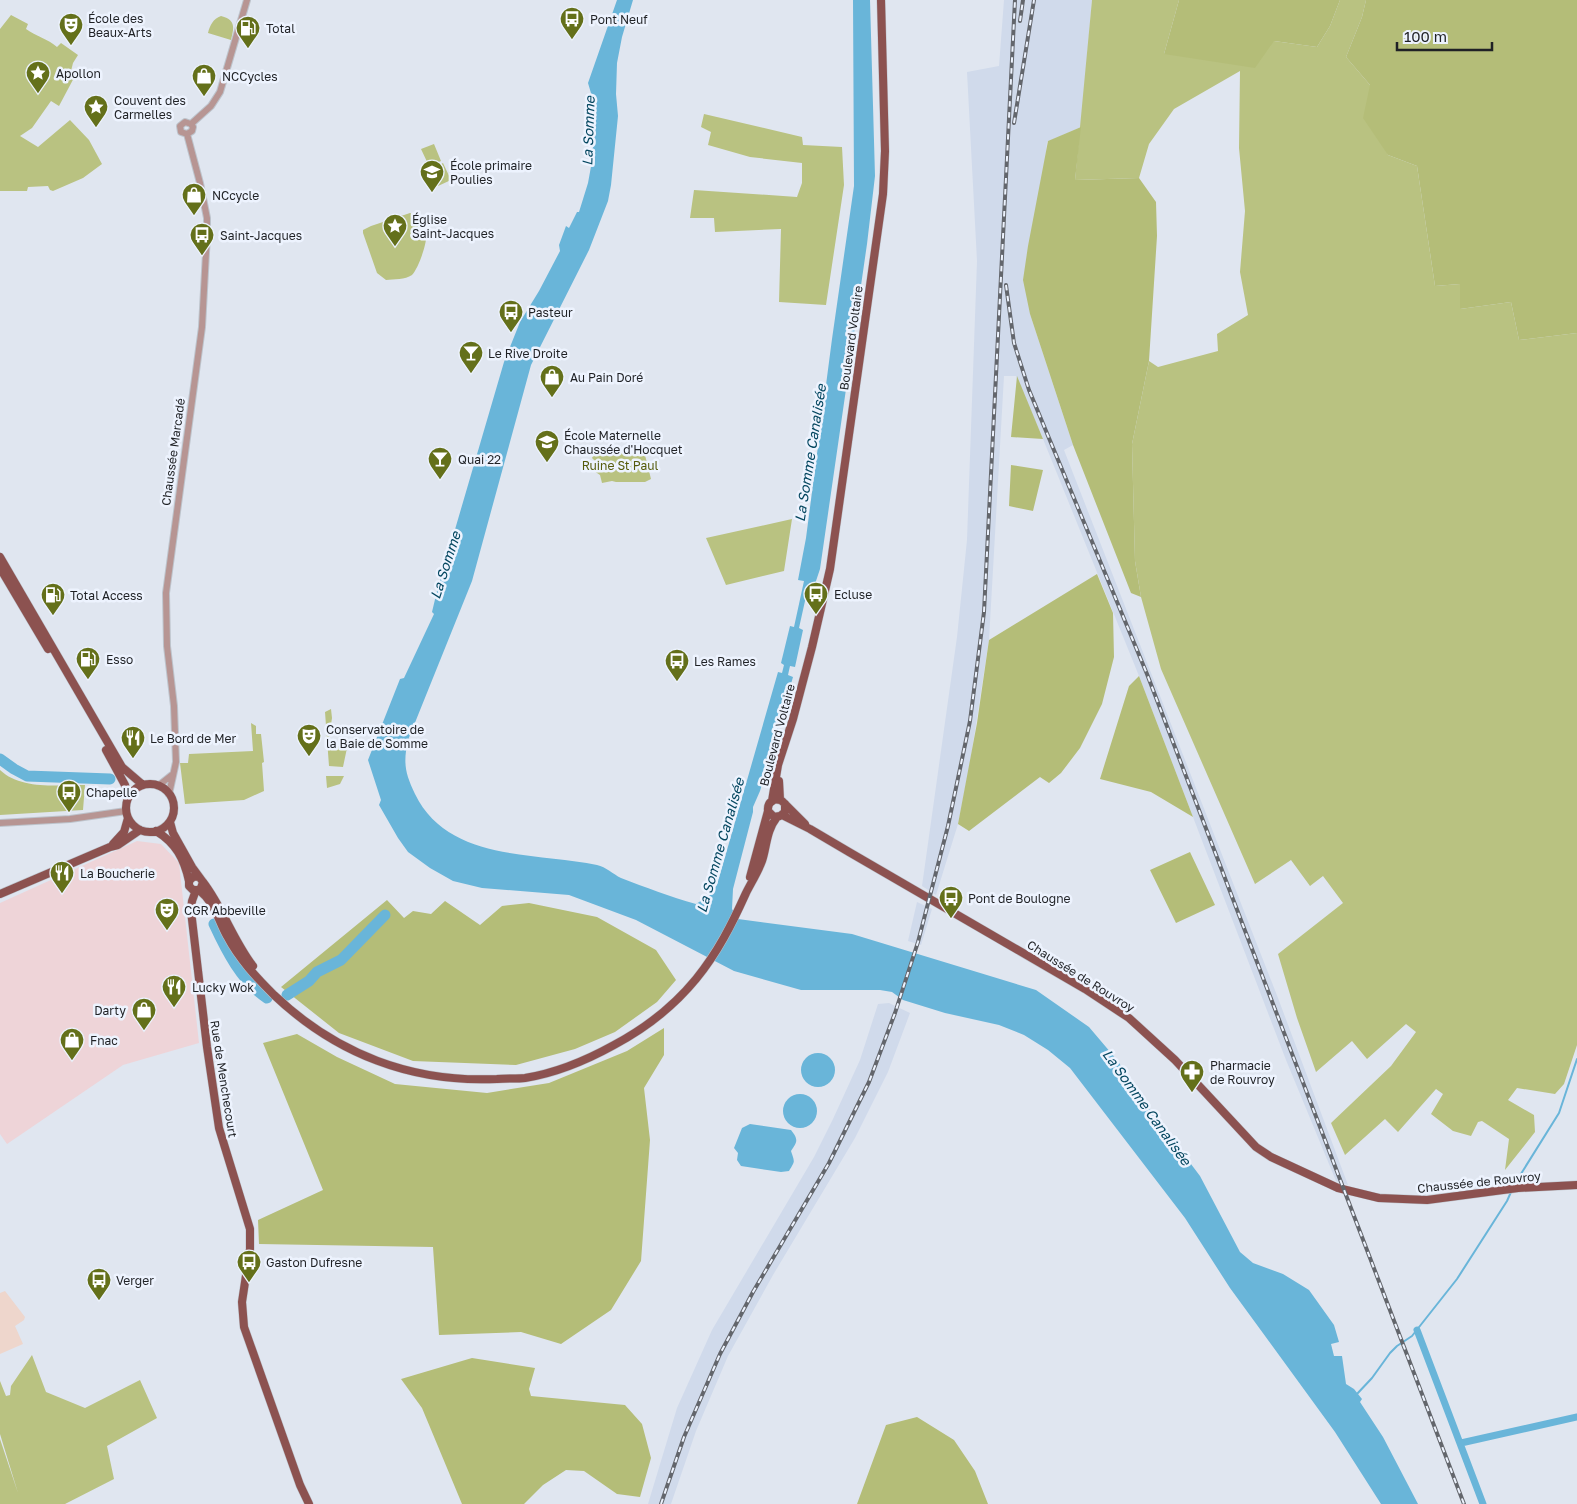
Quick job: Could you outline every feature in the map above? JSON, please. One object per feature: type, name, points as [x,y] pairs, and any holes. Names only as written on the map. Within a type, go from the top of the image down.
[{"type":"main road","name":"Boulevard Voltaire","points":[[779,802],[778,787],[796,726],[805,684],[805,675],[830,569],[883,194],[885,151],[881,0]]},
{"type":"main road","points":[[0,557],[122,767],[143,785]]},
{"type":"main road","points":[[0,568],[113,762],[125,786],[128,798],[124,832],[110,847]]},
{"type":"main road","points":[[127,815],[132,824],[140,830],[156,832],[166,827],[170,822],[174,809],[169,794],[158,786],[143,785],[133,791],[128,798]]},
{"type":"main road","points":[[156,832],[166,837],[180,854],[196,884],[212,902],[226,935],[242,960],[298,1016],[347,1048],[367,1057],[413,1072],[456,1079],[525,1078],[575,1064],[607,1049],[650,1024],[684,993],[707,965],[729,930],[762,861],[769,831],[779,816],[785,812],[779,802],[768,806],[746,893]]},
{"type":"main road","name":"Chaussée de Rouvroy","points":[[779,802],[810,829]]},
{"type":"main road","name":"Chaussée de Rouvroy","points":[[768,811],[772,815],[810,829],[1084,989],[1129,1018],[1175,1060],[1252,1143],[1271,1157],[1338,1188],[1379,1198],[1427,1200],[1518,1188],[1577,1185]]},
{"type":"main road","points":[[170,822],[196,884]]},
{"type":"main road","points":[[0,894],[118,845],[140,830]]},
{"type":"main road","name":"Rue de Menchecourt","points":[[196,884],[191,911],[205,1036],[219,1128],[250,1229],[250,1249],[242,1302],[244,1327],[254,1360],[300,1485],[309,1504]]},
{"type":"street","points":[[191,124],[211,106],[217,97],[247,0]]},
{"type":"street","points":[[185,122],[191,124],[193,127],[192,131],[186,134],[181,132],[180,126],[185,122]]},
{"type":"street","name":"Chaussée Marcadé","points":[[169,794],[176,768],[176,739],[167,646],[166,603],[202,327],[207,218],[198,171],[186,134]]},
{"type":"street","points":[[158,786],[174,774]]},
{"type":"street","points":[[0,823],[127,815]]},
{"type":"shaded area","points":[[1004,0],[1092,0],[1081,127],[1047,142],[1030,314],[1073,445],[1064,450],[1278,998],[1348,1185],[1336,1181],[1286,1060],[1139,676],[1016,376],[1004,376],[989,640],[970,763],[958,824],[936,895],[922,886],[957,637],[967,540],[977,261],[967,72],[999,66]]},
{"type":"shaded area","points":[[137,841],[161,844],[179,863],[199,1043],[123,1065],[7,1144],[0,1134],[0,903]]},
{"type":"shaded area","points":[[917,902],[932,909],[921,945],[908,941]]},
{"type":"shaded area","points":[[889,1003],[910,1013],[888,1072],[855,1138],[773,1275],[728,1356],[696,1431],[671,1504],[648,1504],[677,1408],[712,1330],[814,1157],[860,1060],[878,1004]]},
{"type":"shaded area","points":[[5,1291],[25,1317],[24,1320],[15,1326],[23,1344],[0,1354],[0,1293]]},
{"type":"green space","points":[[1092,0],[1179,0],[1164,54],[1274,41],[1317,47],[1330,26],[1340,0],[1366,0],[1362,17],[1346,57],[1370,85],[1388,155],[1417,166],[1435,286],[1460,284],[1460,309],[1511,302],[1519,340],[1577,333],[1577,1045],[1564,1084],[1555,1094],[1517,1088],[1508,1100],[1534,1115],[1535,1132],[1505,1170],[1509,1139],[1482,1121],[1478,1122],[1471,1136],[1453,1131],[1431,1114],[1443,1094],[1436,1089],[1398,1132],[1385,1119],[1345,1155],[1331,1123],[1391,1066],[1416,1032],[1406,1024],[1367,1059],[1352,1041],[1316,1072],[1297,1018],[1278,954],[1343,903],[1323,876],[1310,886],[1291,860],[1255,884],[1161,669],[1141,597],[1135,561],[1132,444],[1149,361],[1158,367],[1218,351],[1217,334],[1248,315],[1240,272],[1245,211],[1239,148],[1240,71],[1174,109],[1149,144],[1139,178],[1075,180]]},
{"type":"green space","points":[[1179,0],[1340,0],[1330,26],[1317,47],[1274,41],[1255,68],[1164,54]]},
{"type":"green space","points":[[1366,0],[1577,0],[1577,333],[1519,340],[1511,302],[1460,309],[1460,284],[1435,286],[1417,166],[1388,155],[1363,118],[1370,85],[1346,57],[1362,17]]},
{"type":"green space","points":[[11,15],[28,24],[26,29],[57,47],[61,43],[78,55],[71,71],[76,74],[59,106],[51,101],[32,128],[20,136],[38,147],[70,120],[89,140],[102,164],[83,178],[53,191],[48,186],[28,187],[27,191],[0,191],[0,29]]},
{"type":"green space","points":[[221,16],[232,22],[231,40],[208,33],[212,23]]},
{"type":"green space","points":[[704,114],[802,137],[803,145],[842,147],[844,185],[826,305],[779,302],[781,229],[715,232],[714,218],[690,218],[694,190],[797,197],[802,183],[802,163],[750,157],[708,145],[711,132],[701,127]]},
{"type":"green space","points":[[1081,127],[1075,180],[1139,178],[1156,202],[1157,236],[1149,361],[1132,444],[1135,561],[1141,597],[1131,593],[1073,445],[1030,314],[1023,280],[1048,141]]},
{"type":"green space","points":[[434,144],[441,161],[429,166],[421,149]]},
{"type":"green space","points":[[443,163],[451,180],[438,186],[430,170]]},
{"type":"green space","points":[[410,213],[415,217],[424,232],[426,238],[425,246],[417,268],[412,275],[403,279],[386,280],[377,273],[363,230]]},
{"type":"green space","points":[[1017,376],[1043,439],[1011,437]]},
{"type":"green space","name":"Ruine St Paul","points":[[612,446],[637,453],[644,451],[651,479],[645,482],[612,481],[602,483],[600,475],[591,469],[596,462],[592,458]]},
{"type":"green space","points":[[1011,465],[1043,470],[1033,511],[1009,506]]},
{"type":"green space","points":[[792,519],[784,571],[726,585],[706,538]]},
{"type":"green space","points":[[1097,574],[1113,613],[1114,657],[1102,704],[1080,748],[1061,773],[1049,783],[1040,777],[969,831],[958,824],[977,723],[989,640]]},
{"type":"green space","points":[[1139,676],[1193,817],[1151,792],[1100,779],[1129,686]]},
{"type":"green space","points":[[331,709],[332,718],[328,744],[347,748],[343,767],[329,766],[325,712]]},
{"type":"green space","points":[[251,723],[256,726],[256,734],[261,734],[264,762],[262,763],[264,791],[244,800],[185,804],[180,763],[188,763],[189,754],[253,751]]},
{"type":"green space","points":[[0,770],[18,781],[29,784],[52,786],[85,785],[83,810],[0,815]]},
{"type":"green space","points":[[326,776],[344,776],[340,784],[327,788]]},
{"type":"green space","points":[[1190,852],[1215,905],[1176,923],[1150,870]]},
{"type":"green space","points":[[387,900],[404,918],[413,911],[431,914],[445,901],[480,925],[502,906],[529,903],[597,917],[656,950],[676,980],[657,1002],[615,1032],[575,1049],[516,1065],[413,1061],[339,1033],[281,987]]},
{"type":"green space","points":[[664,1028],[664,1055],[644,1088],[650,1140],[641,1261],[611,1310],[561,1344],[521,1332],[439,1335],[433,1247],[259,1244],[258,1220],[323,1190],[263,1043],[297,1034],[337,1057],[395,1084],[487,1093],[549,1083],[627,1051]]},
{"type":"green space","points":[[32,1355],[46,1392],[85,1408],[140,1380],[157,1418],[107,1446],[114,1479],[65,1504],[0,1504],[0,1439],[18,1493],[0,1434],[0,1381],[6,1396],[10,1395],[11,1386]]},
{"type":"green space","points":[[472,1358],[535,1368],[529,1389],[531,1396],[625,1405],[642,1424],[651,1458],[640,1497],[617,1494],[584,1471],[566,1470],[543,1485],[524,1504],[462,1504],[422,1408],[401,1379]]},
{"type":"green space","points":[[917,1417],[954,1440],[975,1471],[988,1504],[857,1504],[886,1425]]},
{"type":"water","points":[[617,0],[633,0],[622,37],[617,63],[616,94],[618,116],[608,201],[589,250],[531,365],[472,581],[408,740],[406,768],[415,794],[430,816],[449,832],[471,843],[521,855],[597,865],[621,878],[696,904],[710,895],[717,885],[778,672],[782,673],[784,665],[781,663],[790,626],[794,627],[804,581],[798,580],[806,538],[854,186],[853,0],[870,0],[875,176],[867,244],[820,569],[815,584],[809,583],[799,628],[803,630],[795,667],[790,666],[788,675],[793,677],[760,791],[753,807],[733,889],[732,909],[738,919],[852,934],[1036,990],[1089,1027],[1117,1060],[1154,1115],[1200,1176],[1240,1252],[1253,1263],[1283,1274],[1309,1290],[1334,1325],[1339,1342],[1331,1344],[1334,1356],[1342,1356],[1346,1384],[1354,1389],[1362,1399],[1360,1402],[1383,1437],[1418,1504],[1381,1504],[1335,1432],[1230,1288],[1185,1218],[1070,1068],[1048,1050],[1024,1035],[999,1025],[945,1013],[903,1000],[892,992],[880,990],[801,990],[734,971],[636,920],[569,895],[482,888],[453,881],[430,868],[408,852],[379,805],[381,800],[368,760],[400,679],[404,678],[434,614],[432,612],[437,591],[504,362],[520,322],[560,251],[559,245],[566,226],[569,228],[577,212],[579,212],[588,183],[592,161],[589,160],[594,144],[594,126],[593,100],[588,83]]},
{"type":"water","points":[[818,1053],[825,1054],[830,1058],[834,1063],[834,1077],[830,1082],[825,1086],[818,1087],[811,1086],[806,1082],[802,1077],[801,1070],[802,1063],[806,1058],[811,1054]]},
{"type":"water","points":[[800,1094],[807,1095],[812,1099],[816,1104],[816,1118],[812,1123],[807,1127],[800,1128],[793,1127],[788,1123],[784,1118],[783,1111],[784,1104],[788,1099],[793,1095]]},
{"type":"water","points":[[750,1124],[791,1130],[796,1141],[791,1151],[794,1162],[789,1171],[781,1172],[741,1166],[737,1160],[738,1153],[734,1148],[742,1128]]},
{"type":"waterway","points":[[0,759],[27,776],[110,779]]},
{"type":"waterway","points":[[287,995],[309,981],[317,972],[341,960],[385,915]]},
{"type":"waterway","points":[[214,924],[229,955],[242,974],[267,998]]},
{"type":"waterway","points":[[1514,1185],[1559,1113],[1577,1059]]},
{"type":"waterway","points":[[1356,1395],[1372,1378],[1390,1353],[1412,1336],[1457,1279],[1511,1192]]},
{"type":"waterway","points":[[1417,1330],[1483,1504]]},
{"type":"waterway","points":[[1461,1443],[1577,1417]]},
{"type":"railway","points":[[661,1504],[684,1437],[720,1354],[753,1292],[829,1163],[869,1082],[895,1013],[918,942],[948,826],[970,721],[984,612],[1015,0]]},
{"type":"railway","points":[[1020,21],[1023,0]]},
{"type":"railway","points":[[1014,123],[1034,0]]},
{"type":"railway","points":[[1006,285],[1014,343],[1029,390],[1147,674],[1464,1504]]},
{"type":"place","name":"Pont Neuf","points":[[572,40]]},
{"type":"place","name":"École des Beaux-Arts","points":[[71,46]]},
{"type":"place","name":"Total","points":[[248,49]]},
{"type":"place","name":"Apollon","points":[[38,94]]},
{"type":"place","name":"NCCycles","points":[[204,97]]},
{"type":"place","name":"Couvent des Carmelles","points":[[96,128]]},
{"type":"place","name":"École primaire Poulies","points":[[432,193]]},
{"type":"place","name":"NCcycle","points":[[194,216]]},
{"type":"place","name":"Église Saint-Jacques","points":[[395,247]]},
{"type":"place","name":"Saint-Jacques","points":[[202,256]]},
{"type":"place","name":"Pasteur","points":[[511,333]]},
{"type":"place","name":"Le Rive Droite","points":[[471,374]]},
{"type":"place","name":"Au Pain Doré","points":[[552,398]]},
{"type":"place","name":"École Maternelle Chaussée d'Hocquet","points":[[547,463]]},
{"type":"place","name":"Quai 22","points":[[440,480]]},
{"type":"place","name":"Ecluse","points":[[816,615]]},
{"type":"place","name":"Total Access","points":[[53,616]]},
{"type":"place","name":"Esso","points":[[88,680]]},
{"type":"place","name":"Les Rames","points":[[677,682]]},
{"type":"place","name":"Conservatoire de la Baie de Somme","points":[[309,757]]},
{"type":"place","name":"Le Bord de Mer","points":[[133,759]]},
{"type":"place","name":"Chapelle","points":[[69,813]]},
{"type":"place","name":"La Boucherie","points":[[62,894]]},
{"type":"place","name":"Pont de Boulogne","points":[[951,919]]},
{"type":"place","name":"CGR Abbeville","points":[[167,931]]},
{"type":"place","name":"Lucky Wok","points":[[174,1008]]},
{"type":"place","name":"Darty","points":[[144,1031]]},
{"type":"place","name":"Fnac","points":[[72,1061]]},
{"type":"place","name":"Pharmacie de Rouvroy","points":[[1192,1093]]},
{"type":"place","name":"Gaston Dufresne","points":[[249,1283]]},
{"type":"place","name":"Verger","points":[[99,1301]]},
{"type":"water label","name":"La Somme","points":[[588,131]]},
{"type":"water label","name":"La Somme Canalisée","points":[[810,453]]},
{"type":"water label","name":"La Somme","points":[[445,565]]},
{"type":"water label","name":"La Somme Canalisée","points":[[720,845]]},
{"type":"water label","name":"La Somme Canalisée","points":[[1147,1107]]}]
